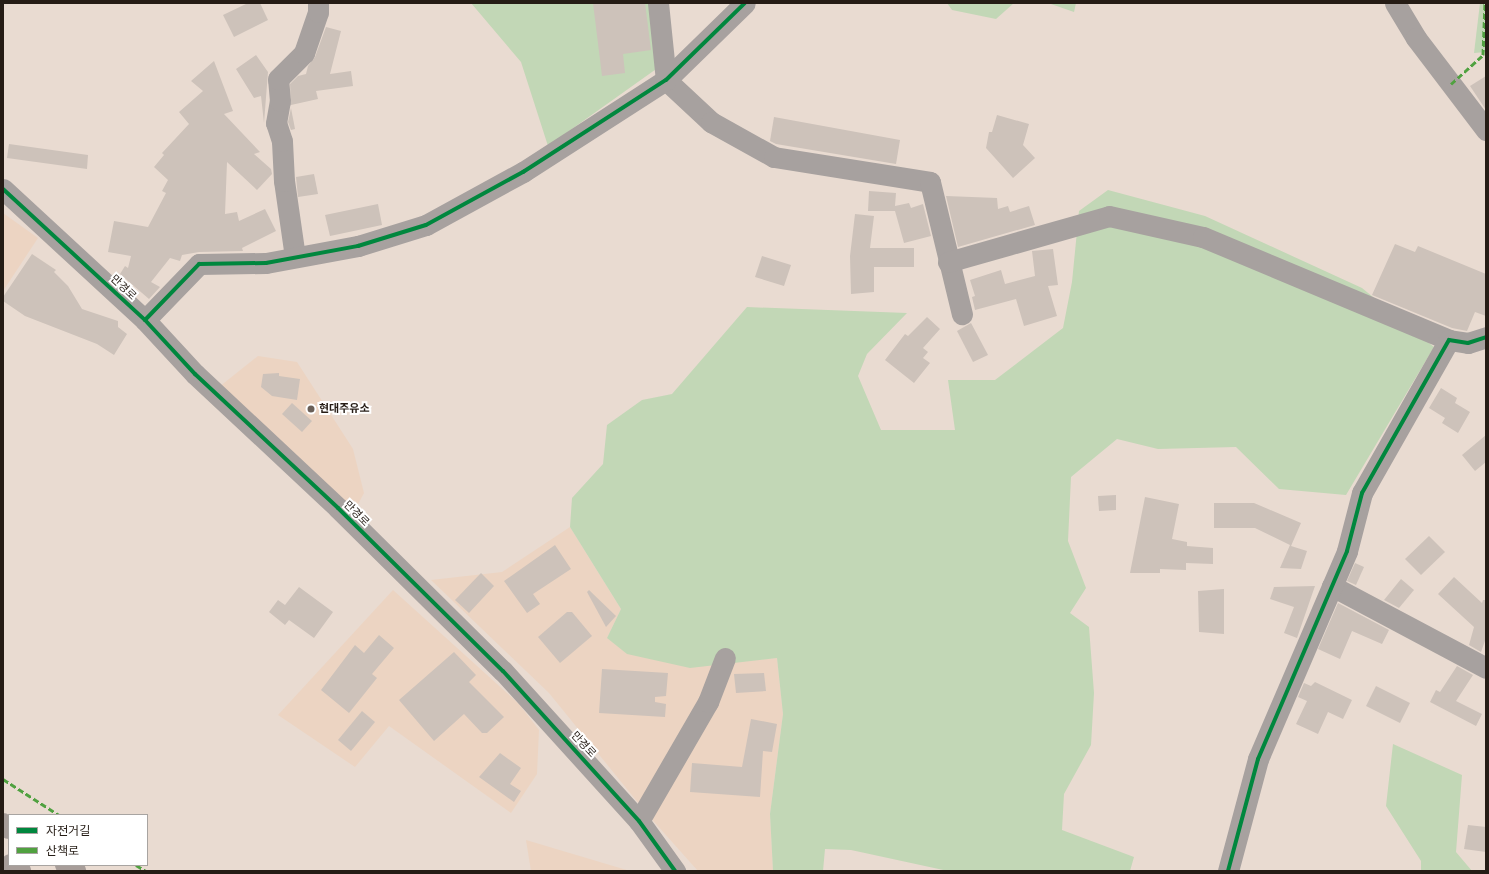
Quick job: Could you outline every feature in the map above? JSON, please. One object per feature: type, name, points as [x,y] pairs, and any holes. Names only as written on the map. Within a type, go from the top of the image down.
[{"type":"street","points":[[295,257],[284,182],[282,141],[276,123],[280,101],[278,79],[304,53],[318,12],[318,3]]},
{"type":"street","points":[[658,3],[666,80],[711,122],[774,157],[930,182],[948,262],[962,314]]},
{"type":"street","points":[[145,320],[199,264],[266,263],[358,246],[426,225],[523,172],[666,80],[745,3]]},
{"type":"street","points":[[1395,3],[1416,38],[1486,130]]},
{"type":"street","name":"만경로","points":[[3,189],[145,320],[195,374],[338,508],[503,671],[639,821],[675,871]]},
{"type":"street","points":[[948,262],[1109,216],[1203,237],[1449,340],[1468,343],[1486,336]]},
{"type":"street","points":[[1228,871],[1258,759],[1347,552],[1362,493],[1449,340]]},
{"type":"street","points":[[1332,586],[1486,668]]},
{"type":"street","points":[[639,821],[708,702],[725,658]]},
{"type":"shaded area","points":[[3,213],[38,238],[3,291]]},
{"type":"shaded area","points":[[258,356],[297,362],[353,449],[364,493],[355,510],[219,387]]},
{"type":"shaded area","points":[[570,527],[621,609],[607,638],[733,662],[777,658],[783,714],[770,814],[773,871],[698,871],[648,815],[549,693],[431,580],[502,572]]},
{"type":"shaded area","points":[[393,590],[519,704],[539,730],[537,774],[511,813],[389,726],[355,767],[278,715]]},
{"type":"shaded area","points":[[526,840],[630,871],[531,871]]},
{"type":"green space","points":[[471,3],[651,3],[659,67],[548,146],[521,62]]},
{"type":"green space","points":[[947,3],[1014,3],[996,19],[952,10]]},
{"type":"green space","points":[[1048,3],[1076,3],[1074,12]]},
{"type":"green space","points":[[1480,3],[1486,3],[1486,52],[1474,53]]},
{"type":"green space","points":[[1108,190],[1205,216],[1362,288],[1434,347],[1346,495],[1279,489],[1236,447],[1158,449],[1117,439],[1071,477],[1068,541],[1086,588],[1070,613],[1089,627],[1094,693],[1091,745],[1064,794],[1062,830],[1134,857],[1130,871],[948,871],[851,850],[825,849],[823,871],[773,871],[770,814],[783,714],[777,658],[690,668],[627,654],[607,638],[621,609],[570,527],[572,498],[603,464],[607,425],[642,400],[672,394],[747,307],[907,313],[867,354],[858,376],[881,430],[955,430],[948,380],[995,380],[1063,328],[1072,282],[1079,211]]},
{"type":"green space","points":[[1393,744],[1462,775],[1456,852],[1472,871],[1421,871],[1421,861],[1386,806]]},
{"type":"building","points":[[248,3],[260,3],[268,20],[234,37],[223,15]]},
{"type":"building","points":[[593,3],[645,3],[651,50],[623,54],[625,73],[602,76]]},
{"type":"building","points":[[326,27],[341,31],[330,74],[351,71],[353,86],[316,91],[318,99],[291,105],[290,84],[298,76],[306,74],[308,66],[315,57]]},
{"type":"building","points":[[256,55],[268,72],[264,123],[261,96],[254,98],[236,69]]},
{"type":"building","points":[[214,61],[233,111],[224,114],[260,152],[254,154],[271,169],[272,174],[257,190],[227,162],[225,214],[237,212],[239,221],[265,209],[276,231],[242,248],[243,251],[199,252],[182,255],[180,261],[170,258],[151,282],[160,287],[149,299],[120,274],[125,266],[128,268],[131,256],[108,252],[114,221],[148,227],[166,193],[162,191],[168,180],[154,167],[164,155],[162,153],[189,124],[179,112],[203,91],[191,81]]},
{"type":"building","points":[[1486,76],[1486,110],[1470,86]]},
{"type":"building","points":[[291,108],[295,129],[291,130],[288,122]]},
{"type":"building","points":[[997,115],[1029,124],[1023,145],[1035,158],[1013,178],[986,148],[989,132],[992,132]]},
{"type":"building","points":[[774,117],[900,140],[896,164],[776,144],[770,141]]},
{"type":"building","points":[[9,144],[88,155],[87,169],[7,158]]},
{"type":"building","points":[[314,174],[318,194],[298,197],[296,177]]},
{"type":"building","points":[[869,191],[896,193],[895,206],[909,203],[911,208],[923,204],[931,236],[904,243],[895,211],[868,211]]},
{"type":"building","points":[[946,196],[997,198],[998,209],[1008,206],[1010,212],[1029,206],[1035,225],[958,247]]},
{"type":"building","points":[[378,204],[382,225],[330,236],[325,215]]},
{"type":"building","points":[[855,214],[874,216],[870,248],[914,248],[914,267],[874,267],[874,292],[851,294],[850,256]]},
{"type":"building","points":[[1395,244],[1415,252],[1418,246],[1486,274],[1486,316],[1475,312],[1467,331],[1452,328],[1372,295]]},
{"type":"building","points":[[1053,249],[1058,285],[1048,286],[1057,316],[1024,326],[1016,299],[975,310],[972,297],[975,296],[970,280],[1001,270],[1005,284],[1035,276],[1032,251]]},
{"type":"building","points":[[32,254],[56,270],[54,272],[68,286],[82,309],[118,321],[118,327],[127,334],[114,355],[97,344],[25,316],[3,301],[3,297]]},
{"type":"building","points":[[762,256],[791,265],[784,286],[755,277]]},
{"type":"building","points":[[927,317],[940,329],[923,348],[928,352],[923,358],[930,363],[914,383],[885,360],[905,334],[908,336]]},
{"type":"building","points":[[971,323],[988,355],[973,362],[957,331]]},
{"type":"building","points":[[279,373],[279,376],[300,379],[297,400],[272,396],[261,387],[263,374]]},
{"type":"building","points":[[1441,388],[1457,398],[1455,403],[1470,412],[1458,433],[1442,423],[1445,418],[1429,408]]},
{"type":"building","points":[[292,403],[312,421],[302,432],[282,414]]},
{"type":"building","points":[[1486,435],[1486,462],[1475,471],[1462,455]]},
{"type":"building","points":[[1116,495],[1116,510],[1099,511],[1098,496]]},
{"type":"building","points":[[1145,497],[1179,504],[1172,539],[1187,542],[1187,546],[1213,548],[1213,564],[1186,563],[1186,570],[1160,569],[1160,573],[1130,573]]},
{"type":"building","points":[[1214,503],[1254,503],[1301,523],[1291,546],[1307,551],[1301,569],[1280,568],[1290,545],[1255,528],[1214,528]]},
{"type":"building","points":[[1429,536],[1445,552],[1421,575],[1405,559]]},
{"type":"building","points":[[555,545],[571,569],[533,594],[540,604],[527,613],[504,581]]},
{"type":"building","points":[[1355,563],[1364,567],[1356,585],[1347,581]]},
{"type":"building","points":[[481,573],[494,586],[469,613],[455,600]]},
{"type":"building","points":[[1454,577],[1482,603],[1483,600],[1486,600],[1486,638],[1481,652],[1469,645],[1474,627],[1438,594]]},
{"type":"building","points":[[1401,579],[1414,590],[1399,608],[1384,600]]},
{"type":"building","points":[[1315,586],[1297,638],[1284,633],[1294,607],[1270,599],[1274,587]]},
{"type":"building","points":[[299,587],[333,612],[314,638],[289,620],[285,625],[269,612],[278,600],[285,605]]},
{"type":"building","points":[[1224,589],[1224,634],[1199,632],[1198,591]]},
{"type":"building","points":[[589,590],[616,616],[606,627],[587,592]]},
{"type":"building","points":[[1338,603],[1389,630],[1382,644],[1352,631],[1340,659],[1318,649]]},
{"type":"building","points":[[567,612],[572,612],[592,636],[560,663],[538,637]]},
{"type":"building","points":[[379,635],[394,648],[372,674],[377,678],[349,713],[321,690],[355,645],[364,653]]},
{"type":"building","points":[[454,652],[476,675],[469,682],[504,717],[487,733],[482,733],[464,714],[434,741],[399,700]]},
{"type":"building","points":[[1457,666],[1473,675],[1456,701],[1482,714],[1476,726],[1430,702],[1436,690],[1440,692]]},
{"type":"building","points":[[602,669],[668,673],[666,696],[655,697],[655,702],[666,704],[665,717],[599,713]]},
{"type":"building","points":[[764,673],[766,691],[736,693],[734,674]]},
{"type":"building","points":[[1315,682],[1352,700],[1343,719],[1328,712],[1318,734],[1296,724],[1307,701],[1298,697],[1304,683],[1311,686]]},
{"type":"building","points":[[1376,686],[1410,703],[1400,723],[1366,706]]},
{"type":"building","points":[[362,711],[375,722],[351,751],[338,740]]},
{"type":"building","points":[[751,719],[777,724],[772,752],[763,751],[760,797],[690,792],[692,763],[742,767]]},
{"type":"building","points":[[500,753],[521,768],[510,784],[521,791],[514,802],[479,777]]},
{"type":"building","points":[[1468,825],[1486,827],[1486,852],[1464,849]]},
{"type":"marked path","points":[[1451,84],[1483,55],[1485,3]]},
{"type":"marked path","points":[[3,779],[57,814]]},
{"type":"marked path","points":[[138,866],[146,871]]},
{"type":"cycle path","points":[[145,320],[199,264],[266,263],[358,246],[426,225],[523,172],[666,80],[745,3]]},
{"type":"cycle path","points":[[3,189],[145,320],[195,374],[338,508],[503,671],[639,821],[675,871]]},
{"type":"cycle path","points":[[1228,871],[1258,759],[1347,551],[1362,493],[1449,340],[1468,343],[1486,337]]},
{"type":"place","name":"현대주유소","points":[[311,409]]}]
